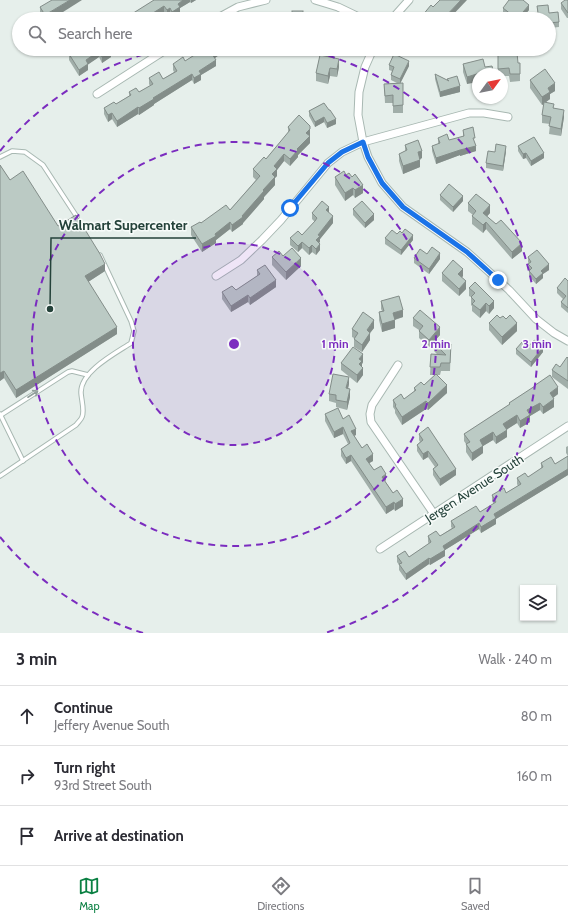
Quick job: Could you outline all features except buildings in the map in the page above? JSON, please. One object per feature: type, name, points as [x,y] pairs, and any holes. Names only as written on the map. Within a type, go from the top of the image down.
[{"type":"street","points":[[229,12],[238,7],[266,0]]},
{"type":"street","points":[[315,0],[348,12]]},
{"type":"street","points":[[399,12],[410,0]]},
{"type":"street","points":[[97,94],[156,56]]},
{"type":"street","points":[[370,56],[365,67],[359,92],[358,115],[363,142],[368,157],[382,183],[403,207],[467,252],[509,290],[536,319],[554,333],[568,341]]},
{"type":"street","points":[[216,276],[241,260],[262,240],[282,220],[328,163],[342,152],[363,142],[469,113],[484,113],[508,117]]},
{"type":"street","points":[[398,365],[372,406],[370,414],[372,422],[434,514]]},
{"type":"street","name":"Jergen Avenue South","points":[[380,549],[568,426]]},
{"type":"lane","points":[[0,157],[12,151],[25,152],[44,165],[77,218]]},
{"type":"lane","points":[[0,476],[76,425],[83,416],[81,391],[85,379],[96,367],[131,342],[134,331],[124,305],[103,259],[98,252]]},
{"type":"lane","points":[[23,461],[0,415],[68,372],[72,371],[88,375]]},
{"type":"place","name":"Walmart Supercenter","points":[[50,309]]},
{"type":"route","points":[[290,208],[328,163],[342,152],[363,142],[368,157],[382,183],[403,207],[467,252],[498,280]]}]
